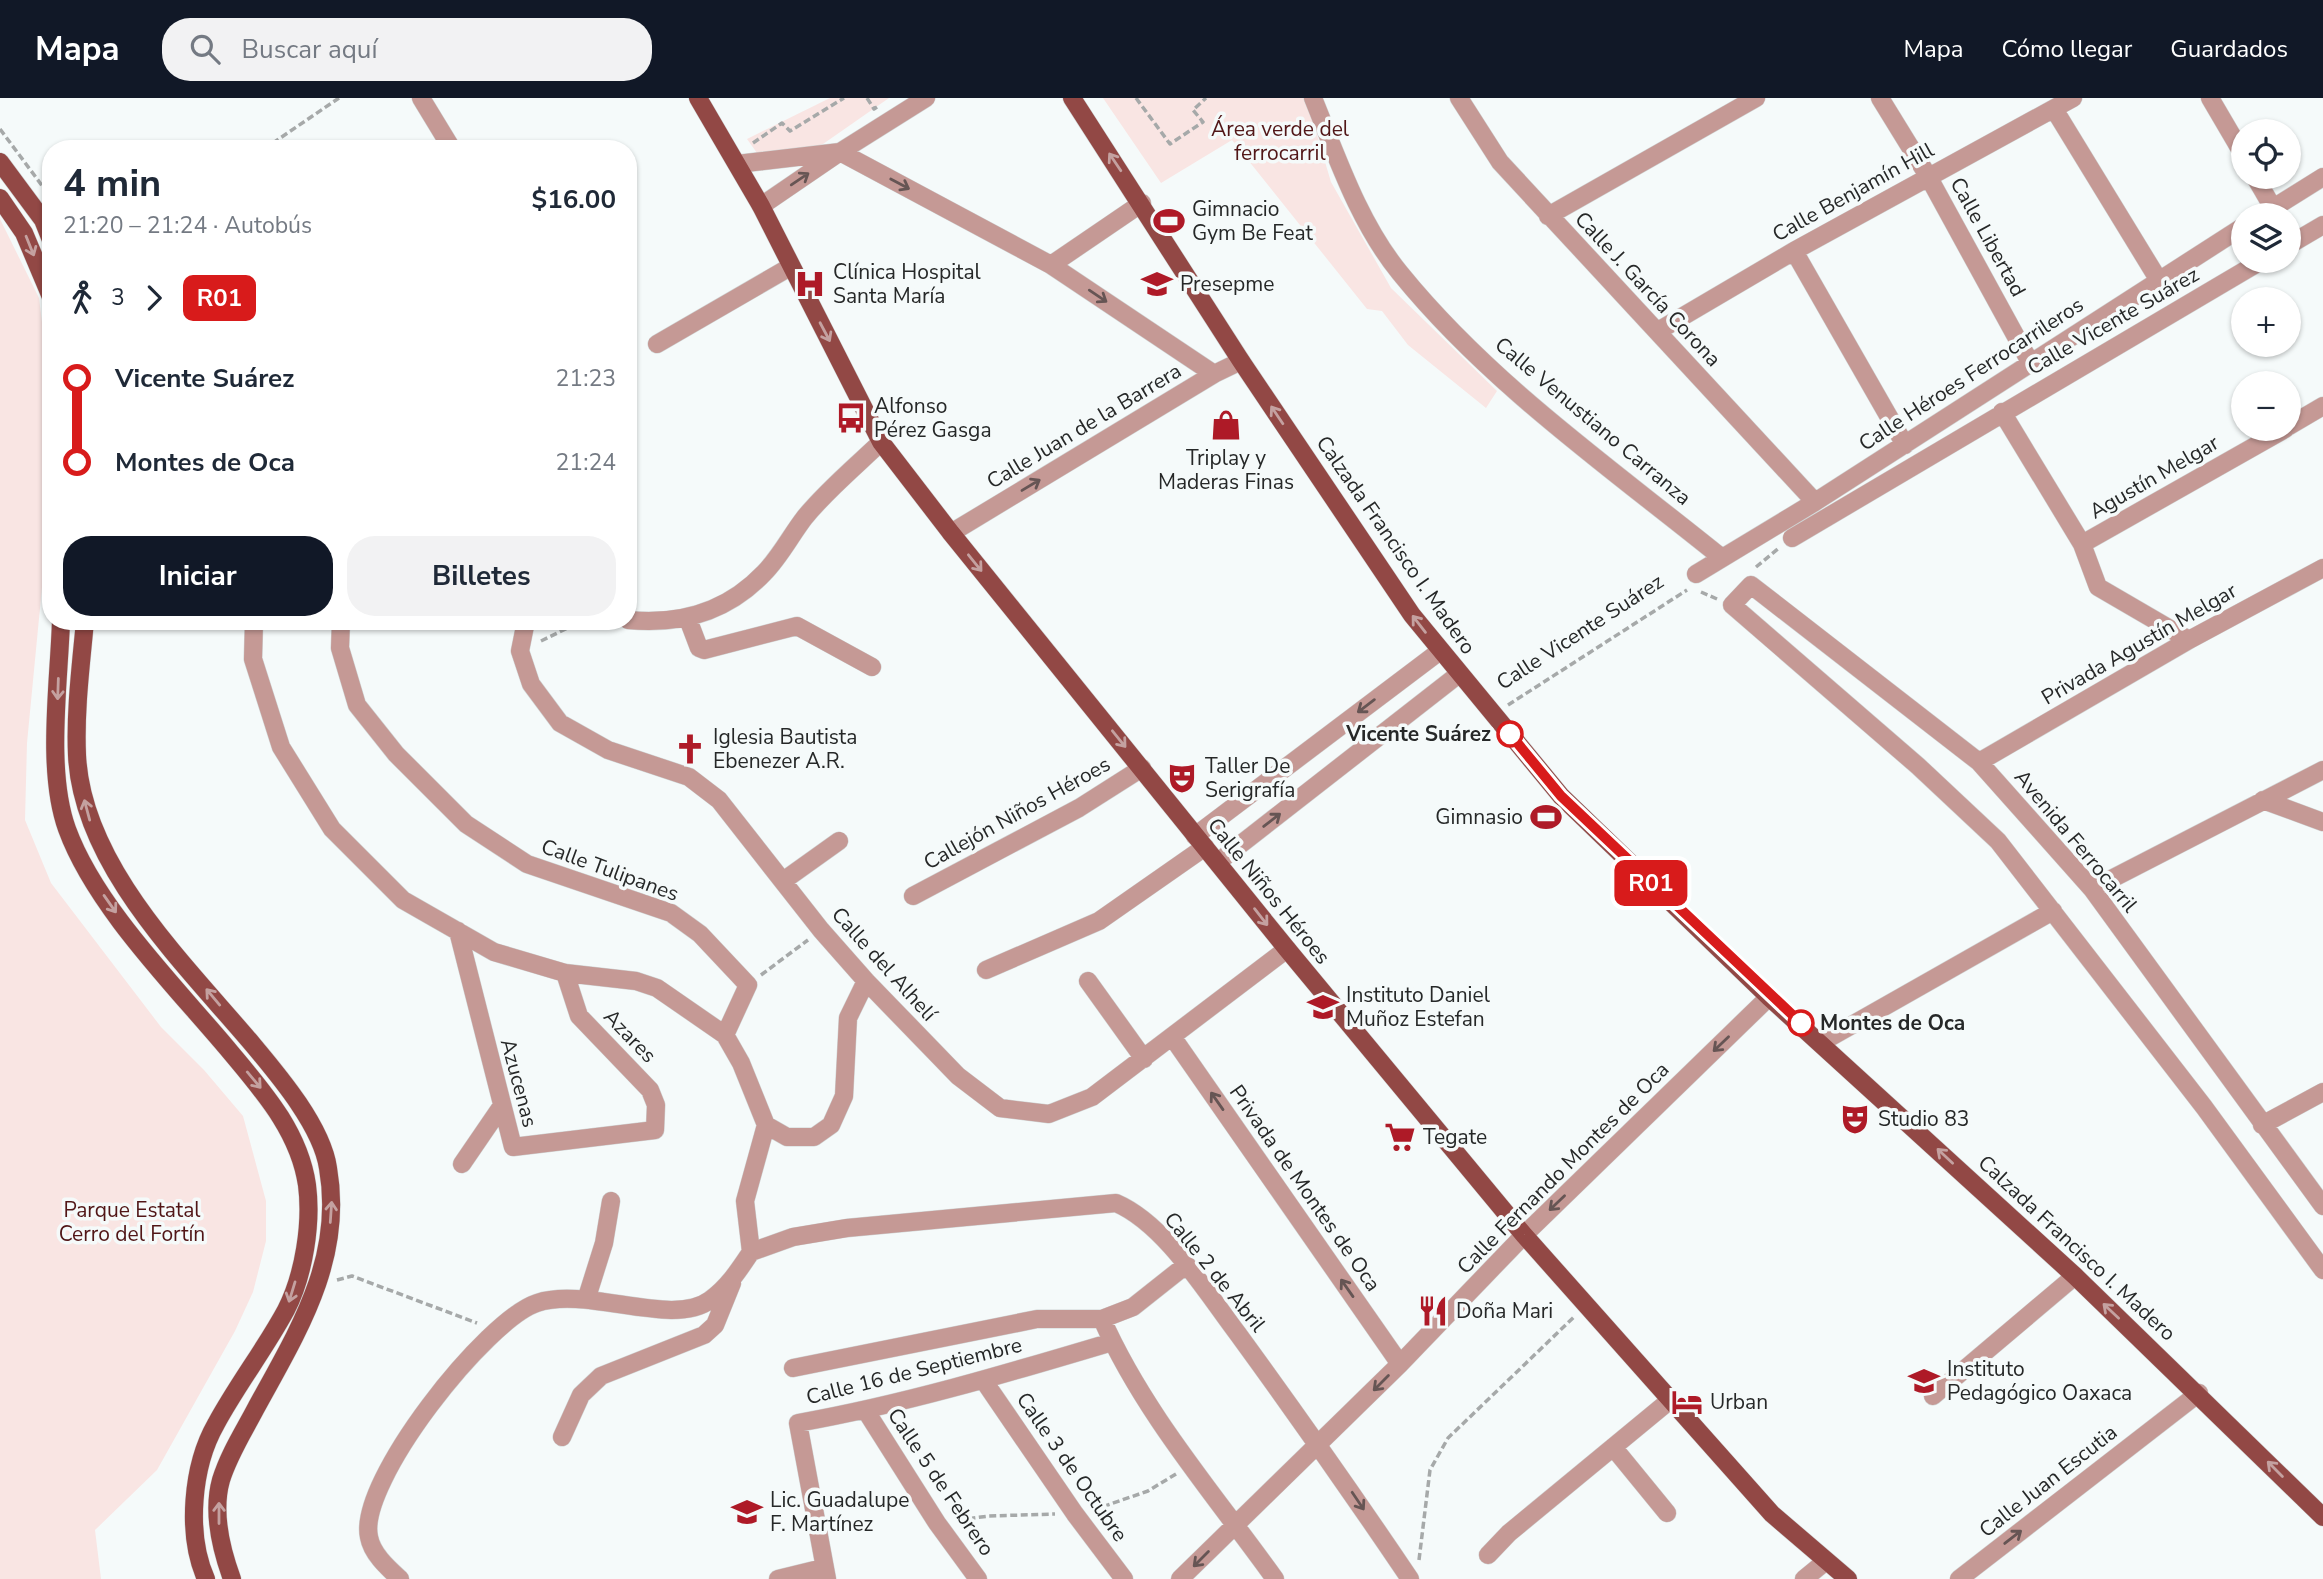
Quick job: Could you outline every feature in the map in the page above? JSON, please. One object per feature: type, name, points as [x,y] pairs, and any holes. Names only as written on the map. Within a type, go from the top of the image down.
[{"type":"main road","name":"Calle Niños Héroes","points":[[698,98],[761,206],[881,442],[951,533],[1287,949],[1524,1235],[1772,1514],[1848,1579]]},
{"type":"main road","name":"Calzada Francisco I. Madero","points":[[1072,98],[1142,203],[1241,361],[1412,615],[1561,796],[1769,997],[1822,1042],[2075,1276],[2323,1517]]},
{"type":"main road","points":[[0,163],[42,219]]},
{"type":"main road","points":[[0,198],[24,233],[42,276]]},
{"type":"main road","points":[[61,630],[55,759],[66,826],[82,865],[137,940],[273,1103],[294,1143],[307,1184],[308,1222],[302,1261],[287,1308],[214,1426],[197,1480],[193,1522],[206,1579]]},
{"type":"main road","points":[[84,630],[77,755],[85,806],[99,844],[128,892],[276,1072],[315,1131],[328,1165],[332,1208],[323,1270],[309,1312],[235,1447],[221,1481],[218,1515],[222,1552],[232,1579]]},
{"type":"street","points":[[421,98],[447,140]]},
{"type":"street","points":[[761,206],[926,98]]},
{"type":"street","name":"Calle Venustiano Carranza","points":[[1313,98],[1352,195],[1399,272],[1506,383],[1722,558]]},
{"type":"street","name":"Calle J. García Corona","points":[[1459,98],[1500,162],[1815,502]]},
{"type":"street","points":[[1548,216],[1756,98]]},
{"type":"street","name":"Calle Libertad","points":[[1880,98],[1928,176],[2031,364]]},
{"type":"street","name":"Calle Benjamín Hill","points":[[1658,331],[1794,251],[2073,98]]},
{"type":"street","points":[[2210,98],[2231,134]]},
{"type":"street","points":[[2054,109],[2158,279]]},
{"type":"street","points":[[737,164],[840,152],[1051,265],[1214,374]]},
{"type":"street","points":[[2281,203],[2323,177]]},
{"type":"street","points":[[1051,265],[1142,203]]},
{"type":"street","points":[[2301,238],[2323,225]]},
{"type":"street","name":"Calle Héroes Ferrocarrileros","points":[[1696,574],[1905,445],[2231,234]]},
{"type":"street","points":[[1794,251],[1905,445]]},
{"type":"street","points":[[657,344],[790,267]]},
{"type":"street","name":"Calle Vicente Suárez","points":[[1792,538],[2240,273]]},
{"type":"street","name":"Calle Juan de la Barrera","points":[[951,533],[1214,374],[1241,361]]},
{"type":"street","name":"Agustín Melgar","points":[[2301,419],[2323,407]]},
{"type":"street","points":[[2002,412],[2082,544],[2098,587],[2189,640]]},
{"type":"street","name":"Agustín Melgar","points":[[2082,544],[2262,441]]},
{"type":"street","points":[[637,621],[659,623],[688,619],[734,600],[765,573],[806,516],[881,442]]},
{"type":"street","name":"Privada Agustín Melgar","points":[[1979,762],[2189,640],[2323,568]]},
{"type":"street","points":[[1751,586],[1732,605],[1918,765],[1998,841],[2204,1107],[2323,1270]]},
{"type":"street","name":"Avenida Ferrocarril","points":[[1751,586],[1979,762],[2092,889],[2323,1206]]},
{"type":"street","points":[[688,619],[699,648],[704,650],[796,626],[872,667]]},
{"type":"street","points":[[254,630],[253,659],[281,747],[332,829],[403,900],[494,952],[565,973],[636,981],[657,988],[725,1035],[741,1063],[766,1125],[745,1200],[751,1252],[733,1279],[716,1325],[704,1335],[601,1376],[581,1395],[562,1437]]},
{"type":"street","name":"Calle Tulipanes","points":[[341,630],[340,648],[357,705],[396,754],[466,824],[527,864],[670,913],[700,934],[748,985]]},
{"type":"street","name":"Calle del Alhelí","points":[[524,630],[520,651],[531,684],[560,723],[608,750],[689,777],[719,800],[821,930],[866,981],[958,1076],[1000,1108],[1049,1114],[1092,1097],[1287,949]]},
{"type":"street","points":[[986,970],[1099,920],[1440,651]]},
{"type":"street","points":[[1218,862],[1459,674]]},
{"type":"street","name":"Callejón Niños Héroes","points":[[913,896],[1079,808],[1142,768]]},
{"type":"street","points":[[2092,889],[2323,770]]},
{"type":"street","points":[[2263,800],[2323,822]]},
{"type":"street","points":[[783,881],[839,841]]},
{"type":"street","points":[[1822,1042],[2053,911]]},
{"type":"street","name":"Azucenas","points":[[458,931],[513,1147],[655,1130]]},
{"type":"street","name":"Azares","points":[[565,973],[579,1016],[650,1090],[656,1105],[655,1130]]},
{"type":"street","points":[[766,1125],[787,1137],[814,1137],[831,1125],[844,1096],[848,1018],[866,981]]},
{"type":"street","points":[[1088,981],[1144,1059]]},
{"type":"street","points":[[725,1035],[748,985]]},
{"type":"street","name":"Calle Fernando Montes de Oca","points":[[1181,1579],[1320,1445],[1524,1235],[1769,997]]},
{"type":"street","name":"Privada de Montes de Oca","points":[[1173,1038],[1400,1364]]},
{"type":"street","points":[[2262,1125],[2323,1093]]},
{"type":"street","points":[[462,1164],[501,1107]]},
{"type":"street","points":[[587,1297],[604,1244],[611,1201]]},
{"type":"street","name":"Calle 2 de Abril","points":[[751,1252],[793,1237],[848,1228],[1116,1203],[1136,1212],[1186,1265],[1414,1573]]},
{"type":"street","points":[[793,1368],[1037,1319],[1102,1319],[1133,1307],[1186,1265]]},
{"type":"street","points":[[1933,1396],[2075,1276]]},
{"type":"street","points":[[400,1579],[376,1555],[369,1537],[369,1518],[381,1484],[408,1432],[495,1330],[527,1307],[541,1301],[587,1297],[653,1309],[691,1308],[708,1302],[733,1279]]},
{"type":"street","points":[[1102,1319],[1112,1342],[1189,1465],[1275,1579]]},
{"type":"street","name":"Calle 16 de Septiembre","points":[[825,1574],[798,1423],[866,1411],[984,1381],[1112,1342]]},
{"type":"street","name":"Calle 3 de Octubre","points":[[984,1381],[1075,1514],[1124,1579]]},
{"type":"street","name":"Calle Juan Escutia","points":[[1959,1579],[2199,1394]]},
{"type":"street","points":[[1488,1555],[1509,1533],[1669,1401]]},
{"type":"street","name":"Calle 5 de Febrero","points":[[866,1411],[937,1523],[978,1579]]},
{"type":"street","points":[[1613,1447],[1667,1513]]},
{"type":"street","points":[[1804,1579],[1826,1561]]},
{"type":"street","points":[[778,1579],[825,1574]]},
{"type":"path","points":[[277,140],[339,98]]},
{"type":"path","points":[[757,153],[751,145],[782,124],[790,131],[844,98]]},
{"type":"path","points":[[867,98],[874,108]]},
{"type":"path","points":[[1136,98],[1170,144],[1203,122],[1193,110],[1206,98]]},
{"type":"path","points":[[864,116],[882,103]]},
{"type":"path","points":[[0,129],[42,182]]},
{"type":"path","points":[[1751,586],[1756,566],[1792,538]]},
{"type":"path","name":"Calle Vicente Suárez","points":[[1494,714],[1691,588],[1732,605]]},
{"type":"path","points":[[520,651],[563,630]]},
{"type":"path","points":[[748,985],[821,930]]},
{"type":"path","points":[[334,1273],[331,1282],[352,1276],[495,1330]]},
{"type":"path","points":[[1414,1573],[1423,1545],[1430,1470],[1448,1438],[1587,1305]]},
{"type":"path","points":[[937,1523],[989,1516],[1075,1514],[1107,1507],[1148,1490],[1189,1465]]},
{"type":"green space","points":[[830,98],[889,98],[813,151],[757,153],[747,139]]},
{"type":"green space","name":"Área verde del ferrocarril","points":[[1103,98],[1306,98],[1331,182],[1391,288],[1497,391],[1486,408],[1408,345],[1382,311],[1367,309],[1232,140],[1161,183]]},
{"type":"green space","name":"Parque Estatal Cerro del Fortín","points":[[0,219],[39,298],[42,322],[42,587],[27,743],[25,820],[51,883],[161,1027],[204,1070],[243,1116],[266,1201],[266,1241],[253,1292],[235,1331],[157,1470],[95,1530],[101,1579],[0,1579]]},
{"type":"bus line","name":"R01","points":[[1510,734],[1561,796],[1769,997],[1801,1023]]},
{"type":"place","name":"Gimnacio Gym Be Feat","points":[[1169,221]]},
{"type":"place","name":"Clínica Hospital Santa María","points":[[810,284]]},
{"type":"place","name":"Presepme","points":[[1157,284]]},
{"type":"place","name":"Alfonso Pérez Gasga","points":[[851,418]]},
{"type":"place","name":"Triplay y Maderas Finas","points":[[1226,425]]},
{"type":"place","name":"Vicente Suárez","points":[[1510,734]]},
{"type":"place","name":"Iglesia Bautista Ebenezer A.R.","points":[[690,749]]},
{"type":"place","name":"Taller De Serigrafía","points":[[1182,778]]},
{"type":"place","name":"Gimnasio","points":[[1546,817]]},
{"type":"place","name":"Instituto Daniel Muñoz Estefan","points":[[1323,1007]]},
{"type":"place","name":"Montes de Oca","points":[[1801,1023]]},
{"type":"place","name":"Studio 83","points":[[1855,1119]]},
{"type":"place","name":"Tegate","points":[[1400,1137]]},
{"type":"place","name":"Doña Mari","points":[[1433,1311]]},
{"type":"place","name":"Instituto Pedagógico Oaxaca","points":[[1924,1381]]},
{"type":"place","name":"Urban","points":[[1687,1402]]},
{"type":"place","name":"Lic. Guadalupe F. Martínez","points":[[747,1512]]}]
